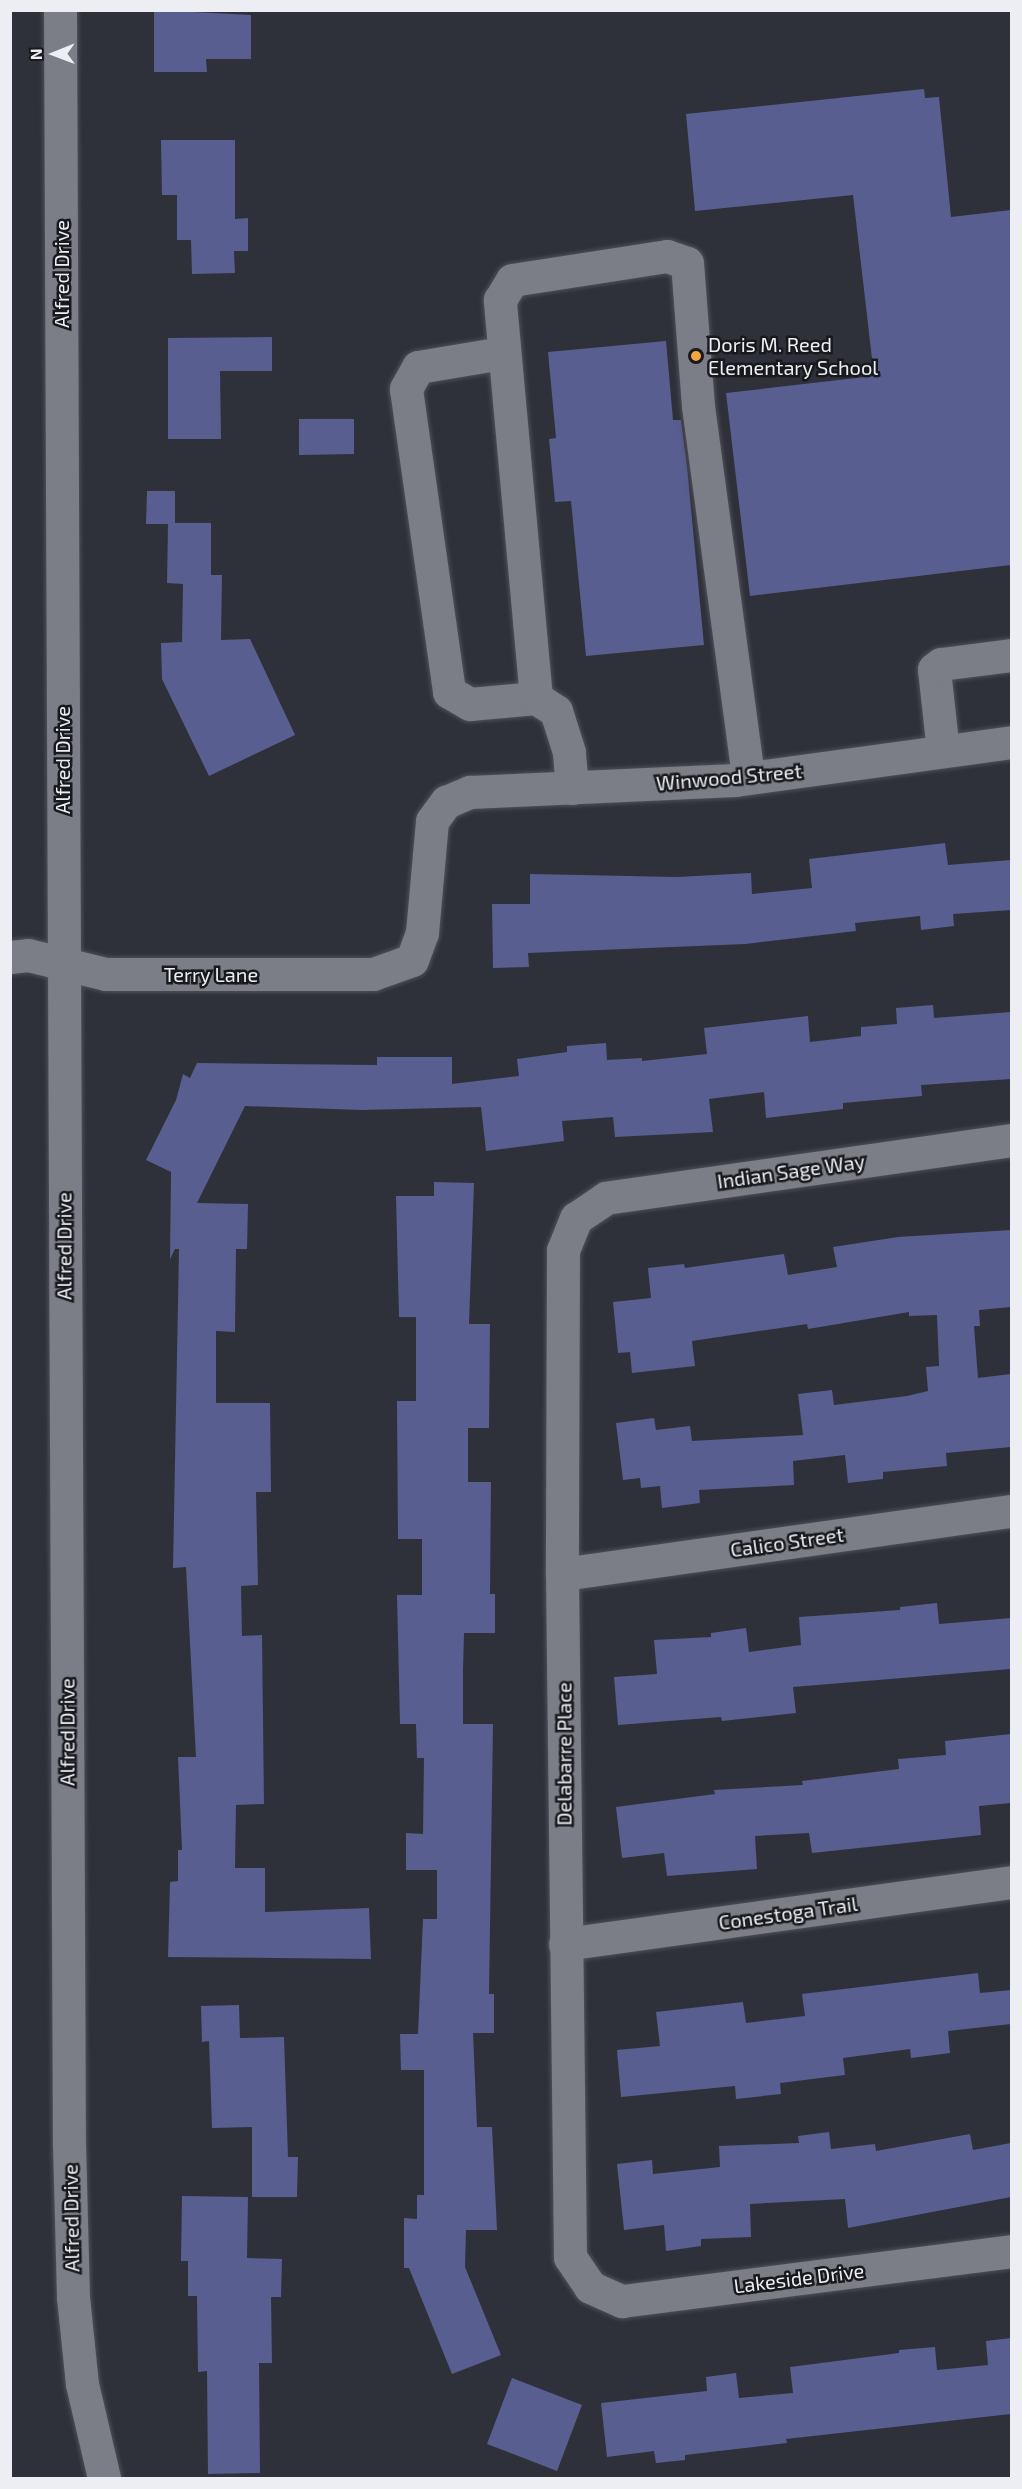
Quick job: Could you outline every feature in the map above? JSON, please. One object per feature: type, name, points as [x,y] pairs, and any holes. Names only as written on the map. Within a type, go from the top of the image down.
[{"type":"street","name":"Alfred Drive","points":[[60,10],[63,964],[73,2297],[82,2384],[104,2478]]},
{"type":"street","points":[[536,698],[502,353],[500,300],[512,280],[667,256],[687,263],[698,406],[748,778]]},
{"type":"street","points":[[502,353],[418,367],[406,389],[449,692],[470,704],[536,698],[556,711],[569,752],[573,788]]},
{"type":"street","points":[[943,751],[934,669],[941,664],[1011,655]]},
{"type":"street","name":"Winwood Street","points":[[412,960],[422,933],[432,821],[446,801],[470,792],[748,778],[1011,742]]},
{"type":"street","name":"Terry Lane","points":[[10,957],[28,956],[106,974],[374,974],[412,960]]},
{"type":"street","name":"Indian Sage Way","points":[[576,1218],[606,1197],[1011,1140]]},
{"type":"street","name":"Delabarre Place","points":[[576,1218],[563,1250],[562,1574],[565,1944],[570,2257],[590,2287]]},
{"type":"street","name":"Calico Street","points":[[562,1574],[1011,1511]]},
{"type":"street","name":"Conestoga Trail","points":[[565,1944],[1011,1882]]},
{"type":"street","name":"Lakeside Drive","points":[[590,2287],[622,2301],[1011,2251]]},
{"type":"building","points":[[154,10],[251,15],[251,59],[206,59],[207,72],[154,72]]},
{"type":"building","points":[[924,89],[925,98],[939,97],[951,217],[1011,210],[1011,565],[750,596],[726,393],[874,376],[853,195],[695,211],[686,114]]},
{"type":"building","points":[[161,140],[235,140],[235,219],[248,218],[248,251],[234,251],[235,273],[192,274],[191,240],[177,240],[177,195],[162,195]]},
{"type":"building","points":[[272,337],[272,371],[220,371],[221,439],[168,439],[168,338]]},
{"type":"building","points":[[666,341],[673,420],[681,420],[687,466],[704,645],[586,656],[571,501],[555,502],[549,439],[556,438],[548,352]]},
{"type":"building","points":[[299,419],[354,419],[354,454],[299,455]]},
{"type":"building","points":[[147,491],[175,491],[175,523],[211,523],[211,575],[222,575],[221,640],[250,639],[295,735],[209,776],[162,679],[161,643],[182,642],[183,584],[167,583],[168,524],[146,524]]},
{"type":"building","points":[[945,843],[948,865],[1011,860],[1011,910],[953,914],[954,926],[921,930],[920,916],[855,923],[856,931],[745,944],[528,953],[529,967],[493,968],[492,904],[530,904],[530,874],[677,877],[751,873],[752,894],[812,888],[809,859]]},
{"type":"building","points":[[933,1005],[934,1018],[1011,1012],[1011,1079],[921,1085],[922,1096],[843,1103],[843,1109],[766,1118],[764,1092],[709,1099],[713,1132],[615,1137],[613,1117],[562,1121],[564,1141],[486,1151],[481,1107],[362,1110],[245,1106],[197,1203],[248,1204],[247,1249],[236,1249],[235,1332],[216,1331],[216,1403],[270,1403],[271,1492],[256,1492],[258,1585],[241,1586],[242,1636],[262,1635],[264,1804],[236,1805],[235,1868],[265,1868],[265,1912],[369,1908],[371,1959],[168,1957],[170,1882],[178,1881],[178,1850],[182,1850],[178,1757],[196,1757],[186,1567],[173,1568],[179,1249],[175,1249],[170,1259],[171,1172],[146,1160],[176,1100],[183,1074],[190,1078],[197,1063],[377,1065],[377,1057],[452,1057],[452,1084],[519,1076],[517,1059],[567,1052],[567,1046],[606,1043],[607,1060],[642,1058],[642,1061],[707,1054],[704,1028],[808,1016],[810,1042],[861,1036],[861,1027],[897,1024],[896,1008]]},
{"type":"building","points":[[434,1182],[474,1183],[469,1324],[490,1324],[489,1428],[468,1428],[468,1482],[491,1482],[490,1594],[495,1594],[495,1633],[464,1633],[463,1724],[493,1724],[489,1994],[494,1994],[494,2033],[473,2033],[477,2127],[492,2127],[497,2230],[466,2230],[465,2267],[501,2355],[452,2374],[409,2268],[404,2268],[404,2218],[417,2219],[417,2195],[424,2195],[424,2070],[401,2070],[400,2034],[418,2034],[423,1919],[437,1919],[437,1870],[406,1870],[406,1833],[423,1834],[424,1758],[417,1758],[416,1724],[400,1724],[397,1595],[422,1595],[422,1539],[398,1539],[397,1401],[416,1401],[416,1317],[399,1317],[396,1196],[434,1196]]},
{"type":"building","points":[[1011,1230],[1011,1307],[979,1310],[980,1326],[974,1326],[978,1378],[1011,1374],[1011,1447],[946,1453],[947,1466],[883,1472],[883,1479],[848,1483],[845,1455],[793,1461],[794,1485],[699,1490],[700,1503],[662,1508],[660,1486],[641,1488],[640,1478],[623,1480],[616,1423],[654,1418],[656,1430],[690,1426],[692,1441],[803,1435],[798,1394],[832,1390],[834,1405],[907,1396],[928,1391],[926,1367],[939,1366],[937,1315],[909,1316],[909,1312],[808,1329],[807,1324],[692,1341],[695,1366],[632,1373],[630,1352],[618,1353],[613,1302],[651,1298],[648,1268],[684,1264],[685,1268],[784,1254],[788,1275],[837,1267],[833,1247],[898,1237]]},
{"type":"building","points":[[937,1603],[939,1624],[1011,1618],[1011,1669],[793,1687],[796,1713],[722,1721],[721,1717],[618,1725],[614,1677],[657,1674],[654,1640],[711,1637],[711,1633],[746,1628],[749,1652],[801,1645],[799,1617],[900,1610],[900,1607]]},
{"type":"building","points":[[1011,1734],[1011,1803],[979,1806],[981,1835],[812,1853],[809,1833],[755,1836],[757,1869],[667,1876],[664,1853],[622,1858],[616,1807],[715,1794],[714,1790],[803,1785],[802,1781],[899,1769],[898,1759],[946,1755],[945,1741]]},
{"type":"building","points":[[978,1973],[980,1993],[1011,1990],[1011,2024],[948,2031],[950,2053],[911,2058],[910,2049],[843,2058],[845,2075],[780,2083],[781,2094],[736,2099],[735,2086],[621,2097],[617,2050],[660,2046],[656,2012],[743,2002],[746,2023],[805,2016],[802,1994]]},
{"type":"building","points":[[239,2005],[240,2038],[284,2037],[288,2157],[298,2157],[297,2197],[252,2197],[252,2127],[212,2128],[209,2041],[202,2042],[201,2006]]},
{"type":"building","points":[[829,2132],[831,2149],[875,2144],[876,2151],[970,2134],[973,2150],[1011,2143],[1011,2197],[848,2228],[845,2199],[750,2204],[751,2237],[701,2239],[701,2246],[666,2251],[664,2225],[624,2230],[617,2164],[652,2160],[653,2174],[720,2167],[719,2146],[799,2143],[798,2136]]},
{"type":"building","points":[[182,2196],[248,2197],[247,2258],[282,2259],[281,2297],[271,2297],[272,2363],[259,2363],[260,2473],[208,2474],[207,2371],[198,2372],[197,2296],[188,2296],[188,2261],[181,2261]]},
{"type":"building","points":[[1011,2338],[1011,2414],[786,2439],[787,2443],[685,2455],[685,2460],[656,2463],[654,2451],[607,2457],[601,2403],[707,2391],[706,2377],[736,2373],[739,2398],[793,2393],[790,2367],[899,2353],[899,2350],[935,2347],[937,2370],[988,2365],[986,2341]]},
{"type":"building","points":[[512,2378],[582,2405],[557,2471],[487,2444]]},
{"type":"place","name":"Doris M. Reed Elementary School","points":[[696,356]]}]
